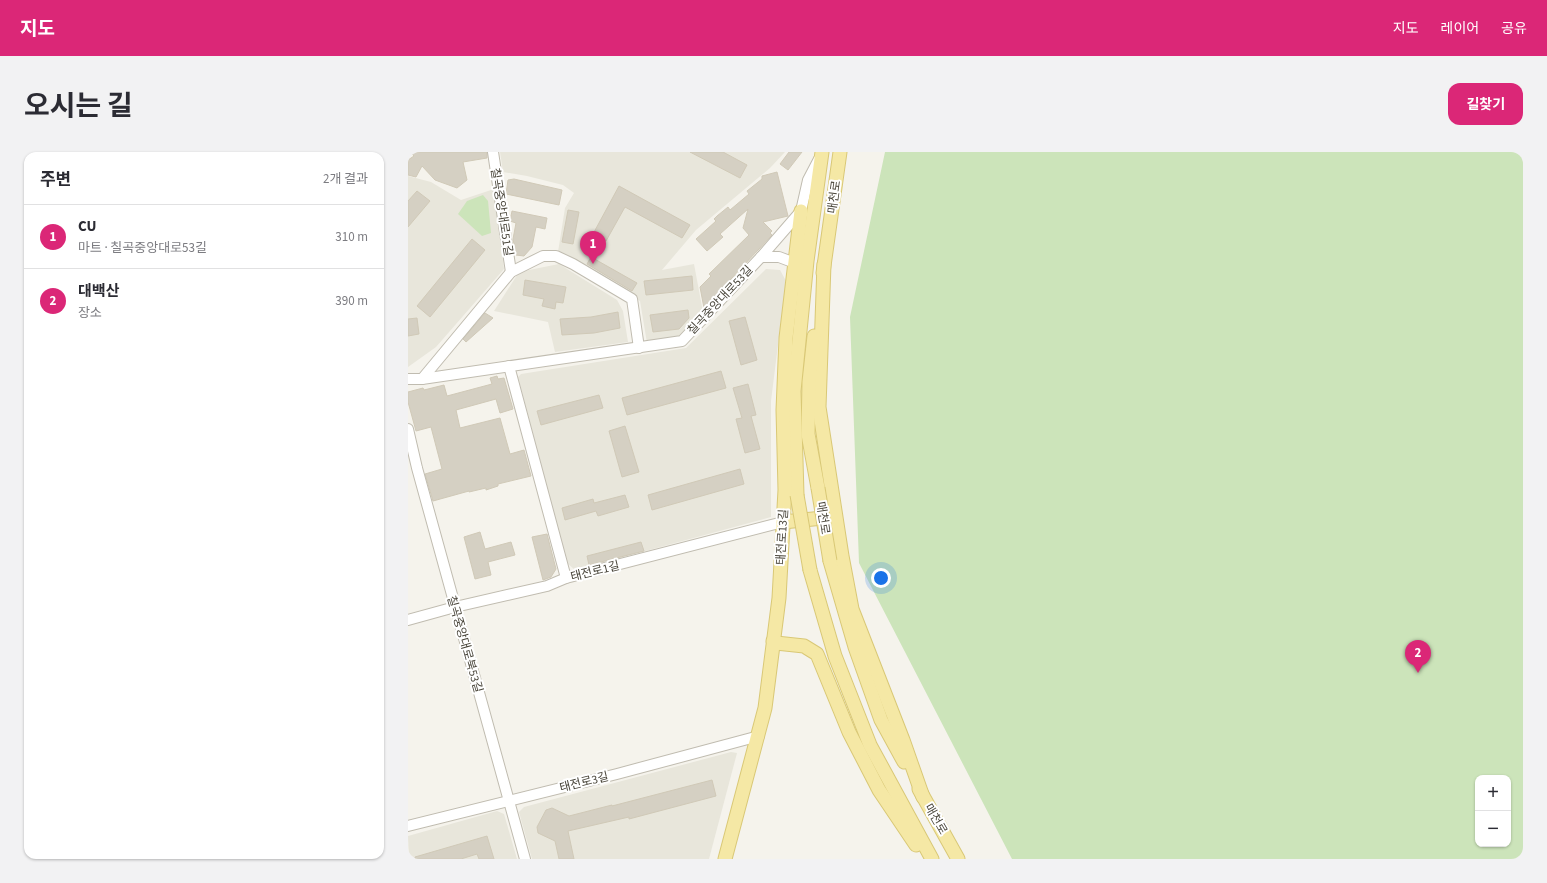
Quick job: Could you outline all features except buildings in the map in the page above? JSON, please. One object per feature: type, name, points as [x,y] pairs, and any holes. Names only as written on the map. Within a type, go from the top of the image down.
[{"type":"main road","name":"매천로","points":[[840,152],[815,323],[809,382],[808,434],[830,561],[855,647],[881,720],[958,859]]},
{"type":"main road","name":"매천로","points":[[822,153],[807,261],[794,391],[797,495],[810,570],[835,656],[870,745],[932,859]]},
{"type":"main road","name":"태전로13길","points":[[725,859],[765,708],[774,641],[779,598],[785,490],[783,402],[786,338],[801,211]]},
{"type":"main road","points":[[824,264],[819,407],[842,556],[852,609],[903,740],[923,797]]},
{"type":"main road","points":[[783,522],[837,517]]},
{"type":"main road","points":[[774,641],[776,643],[804,646],[817,654],[849,732],[879,790],[925,859]]},
{"type":"street","name":"칠곡중앙대로51길","points":[[492,152],[511,272]]},
{"type":"street","name":"칠곡중앙대로53길","points":[[408,379],[682,341],[761,257],[801,211],[808,180],[822,153]]},
{"type":"street","points":[[422,378],[511,272],[544,256],[556,256],[573,264],[632,299],[639,348]]},
{"type":"street","points":[[761,257],[779,257],[795,263]]},
{"type":"street","points":[[509,366],[566,578]]},
{"type":"street","name":"칠곡중앙대로북53길","points":[[408,429],[417,468],[525,859]]},
{"type":"street","name":"태전로1길","points":[[408,620],[455,607],[547,586],[566,578],[783,522]]},
{"type":"street","name":"태전로3길","points":[[408,826],[758,736]]},
{"type":"shaded area","points":[[500,152],[785,152],[770,168],[696,230],[662,270],[694,264],[703,312],[680,336],[647,343],[640,301],[558,252],[565,208],[574,193],[563,185],[503,172]]},
{"type":"shaded area","points":[[408,176],[431,182],[461,200],[494,189],[504,269],[436,347],[408,367]]},
{"type":"shaded area","points":[[559,264],[617,300],[623,311],[628,342],[555,352],[548,322],[494,311],[519,272]]},
{"type":"shaded area","points":[[766,269],[780,270],[786,281],[771,401],[771,517],[575,570],[567,563],[518,377],[521,374],[686,348]]},
{"type":"shaded area","points":[[731,752],[737,753],[709,859],[532,859],[519,812],[524,807]]},
{"type":"shaded area","points":[[497,811],[504,814],[517,859],[409,859],[408,836]]},
{"type":"green space","points":[[885,152],[1523,152],[1523,859],[1012,859],[859,563],[850,317]]},
{"type":"green space","points":[[483,195],[488,201],[491,233],[482,236],[458,214],[467,201]]},
{"type":"place","name":"CU","points":[[593,264]]},
{"type":"place","name":"대백산","points":[[1418,673]]}]
